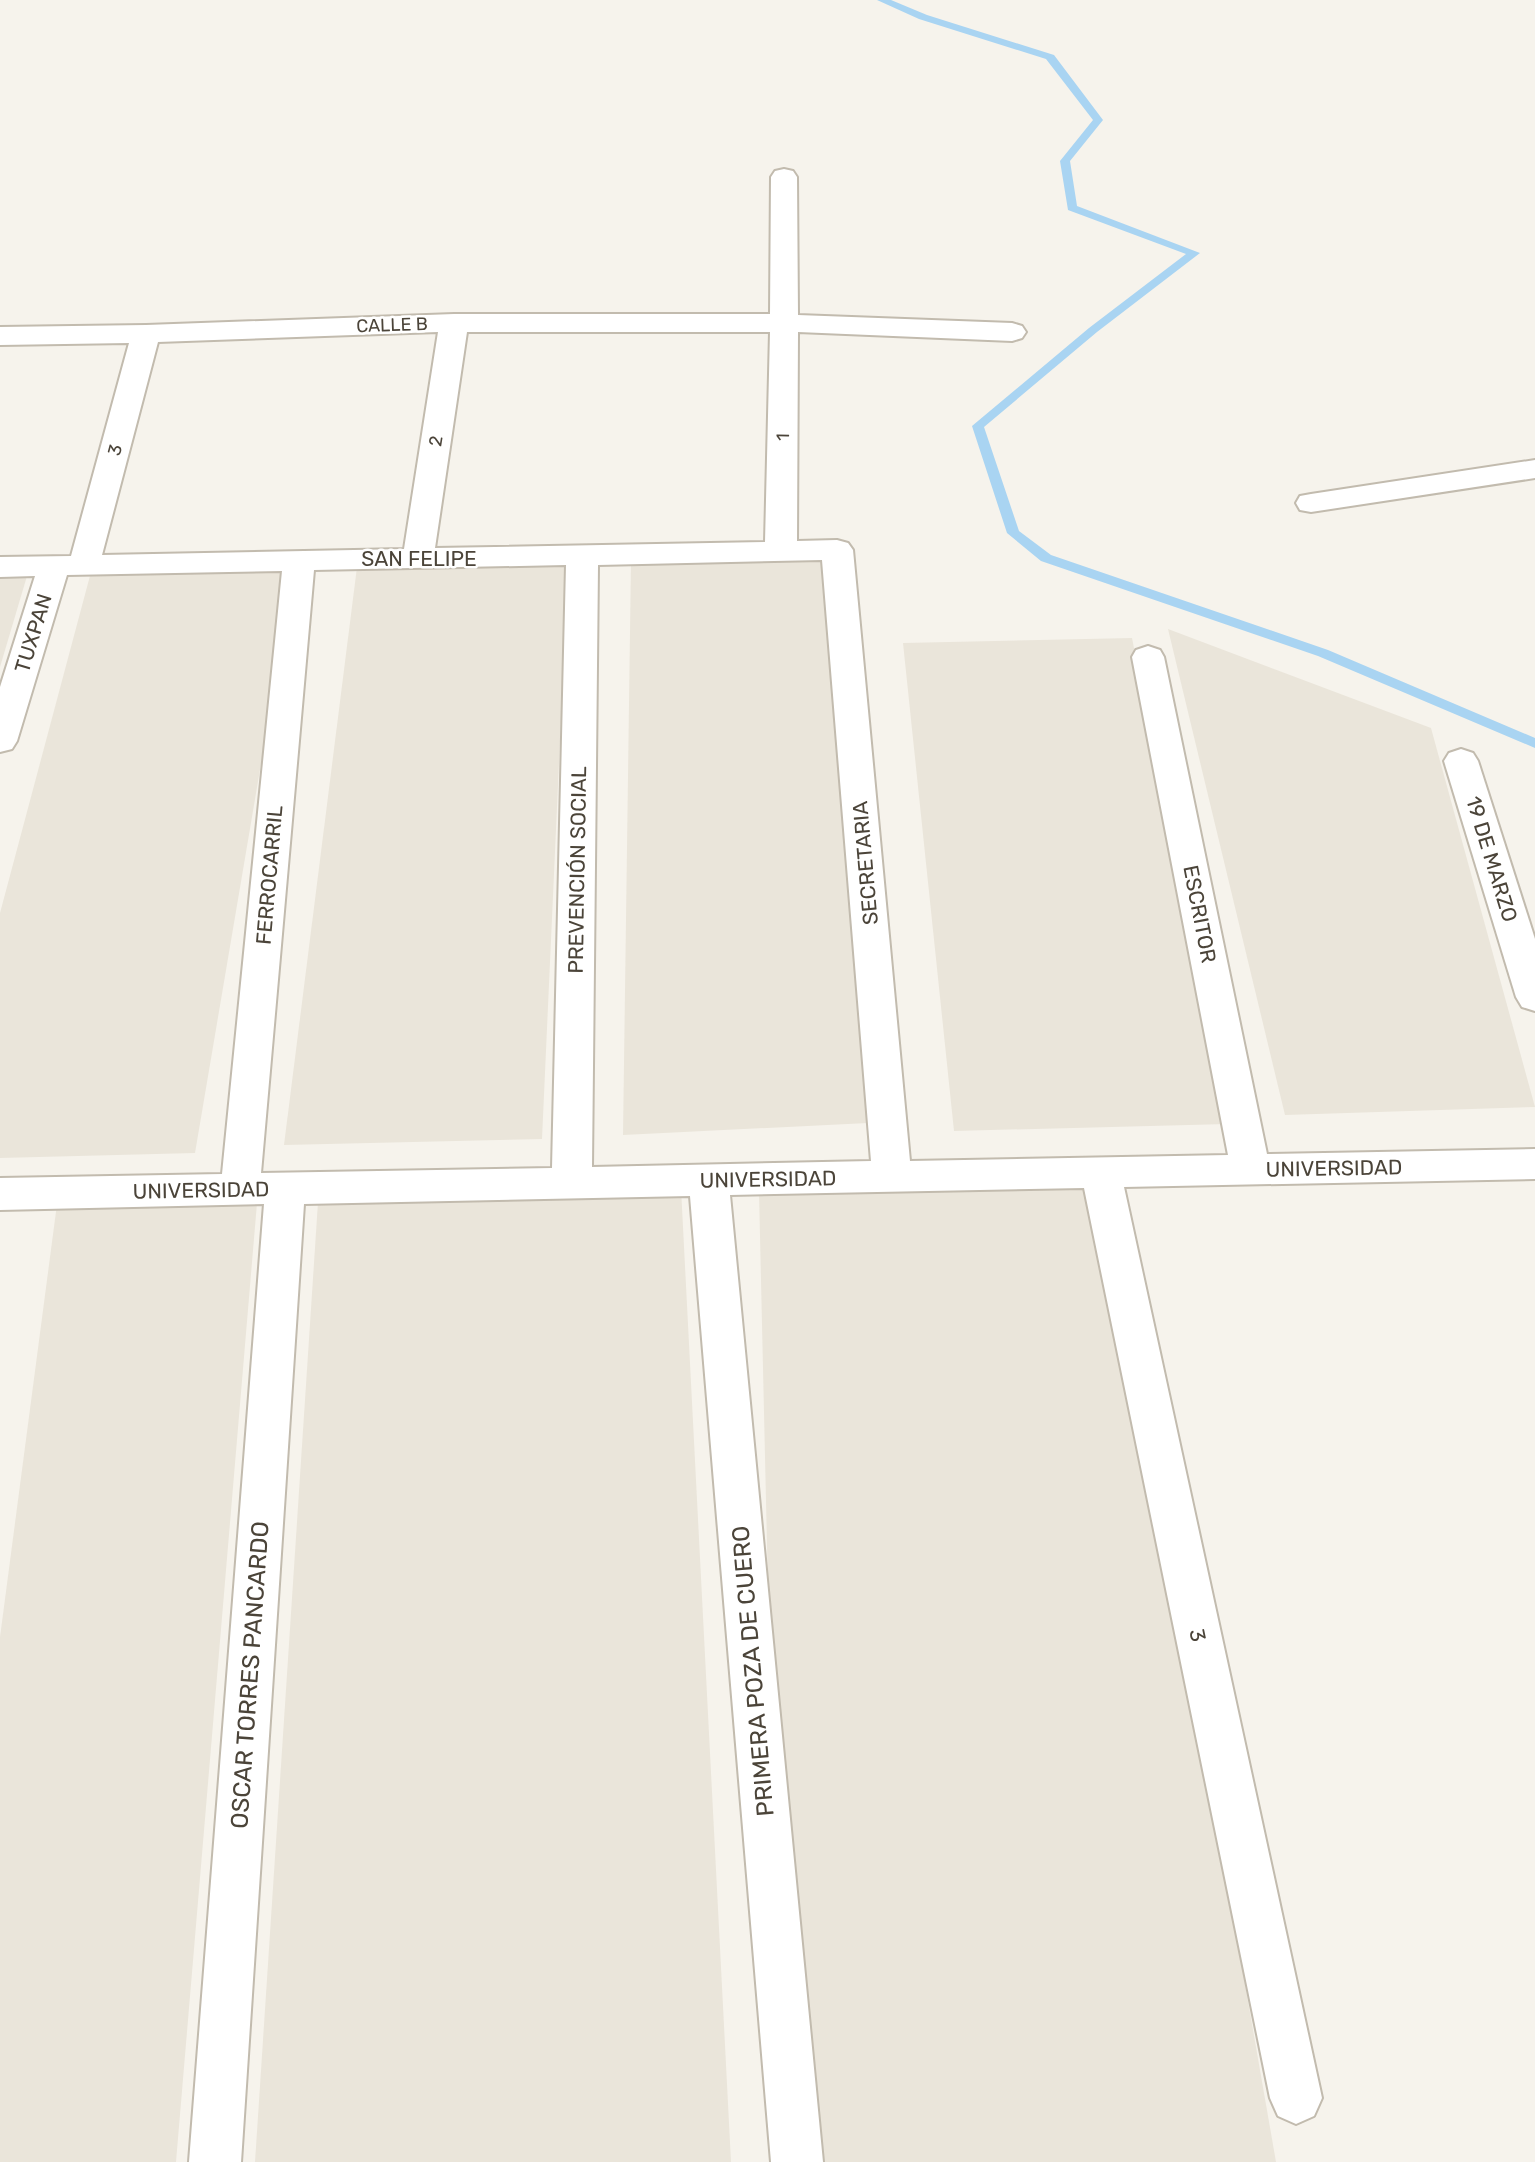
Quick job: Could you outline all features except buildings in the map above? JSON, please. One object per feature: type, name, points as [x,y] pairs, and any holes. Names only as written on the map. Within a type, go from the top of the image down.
[{"type":"street","name":"1","points":[[782,551],[784,177]]},
{"type":"street","name":"CALLE B","points":[[0,336],[146,334],[454,323],[784,323],[1012,332]]},
{"type":"street","name":"2","points":[[418,559],[454,323]]},
{"type":"street","name":"3","points":[[69,565],[146,334]]},
{"type":"street","points":[[1311,503],[1535,469]]},
{"type":"street","name":"SAN FELIPE","points":[[0,567],[838,550]]},
{"type":"street","name":"SECRETARIA","points":[[838,550],[892,1177]]},
{"type":"street","name":"PREVENCIÓN SOCIAL","points":[[572,1183],[582,557]]},
{"type":"street","name":"FERROCARRIL","points":[[240,1190],[299,559]]},
{"type":"street","name":"TUXPAN","points":[[0,741],[69,565]]},
{"type":"street","name":"ESCRITOR","points":[[1148,657],[1251,1170]]},
{"type":"street","name":"19 DE MARZO","points":[[1461,761],[1535,997]]},
{"type":"street","name":"UNIVERSIDAD","points":[[0,1195],[1535,1164]]},
{"type":"street","name":"3","points":[[1101,1173],[1296,2098]]},
{"type":"street","name":"PRIMERA POZA DE CUERO","points":[[709,1181],[797,2162]]},
{"type":"street","name":"OSCAR TORRES PANCARDO","points":[[215,2162],[285,1189]]},
{"type":"shaded area","points":[[837,557],[868,1123],[623,1135],[631,561]]},
{"type":"shaded area","points":[[568,564],[542,1139],[284,1145],[357,567]]},
{"type":"shaded area","points":[[294,569],[195,1153],[0,1158],[0,913],[91,572]]},
{"type":"shaded area","points":[[0,576],[27,576],[0,667]]},
{"type":"shaded area","points":[[1168,629],[1431,728],[1535,1107],[1285,1115]]},
{"type":"shaded area","points":[[1132,638],[1227,1124],[954,1131],[903,643]]},
{"type":"shaded area","points":[[1105,1179],[1276,2162],[781,2162],[759,1192]]},
{"type":"shaded area","points":[[681,1188],[731,2162],[255,2162],[318,1202]]},
{"type":"shaded area","points":[[257,1203],[176,2162],[0,2162],[0,1637],[57,1204]]},
{"type":"waterway","points":[[882,0],[923,17],[1050,57],[1098,120],[1065,161],[1072,208],[1194,253],[1093,330],[978,426],[1013,533],[1046,558],[1323,653],[1535,743]]}]
